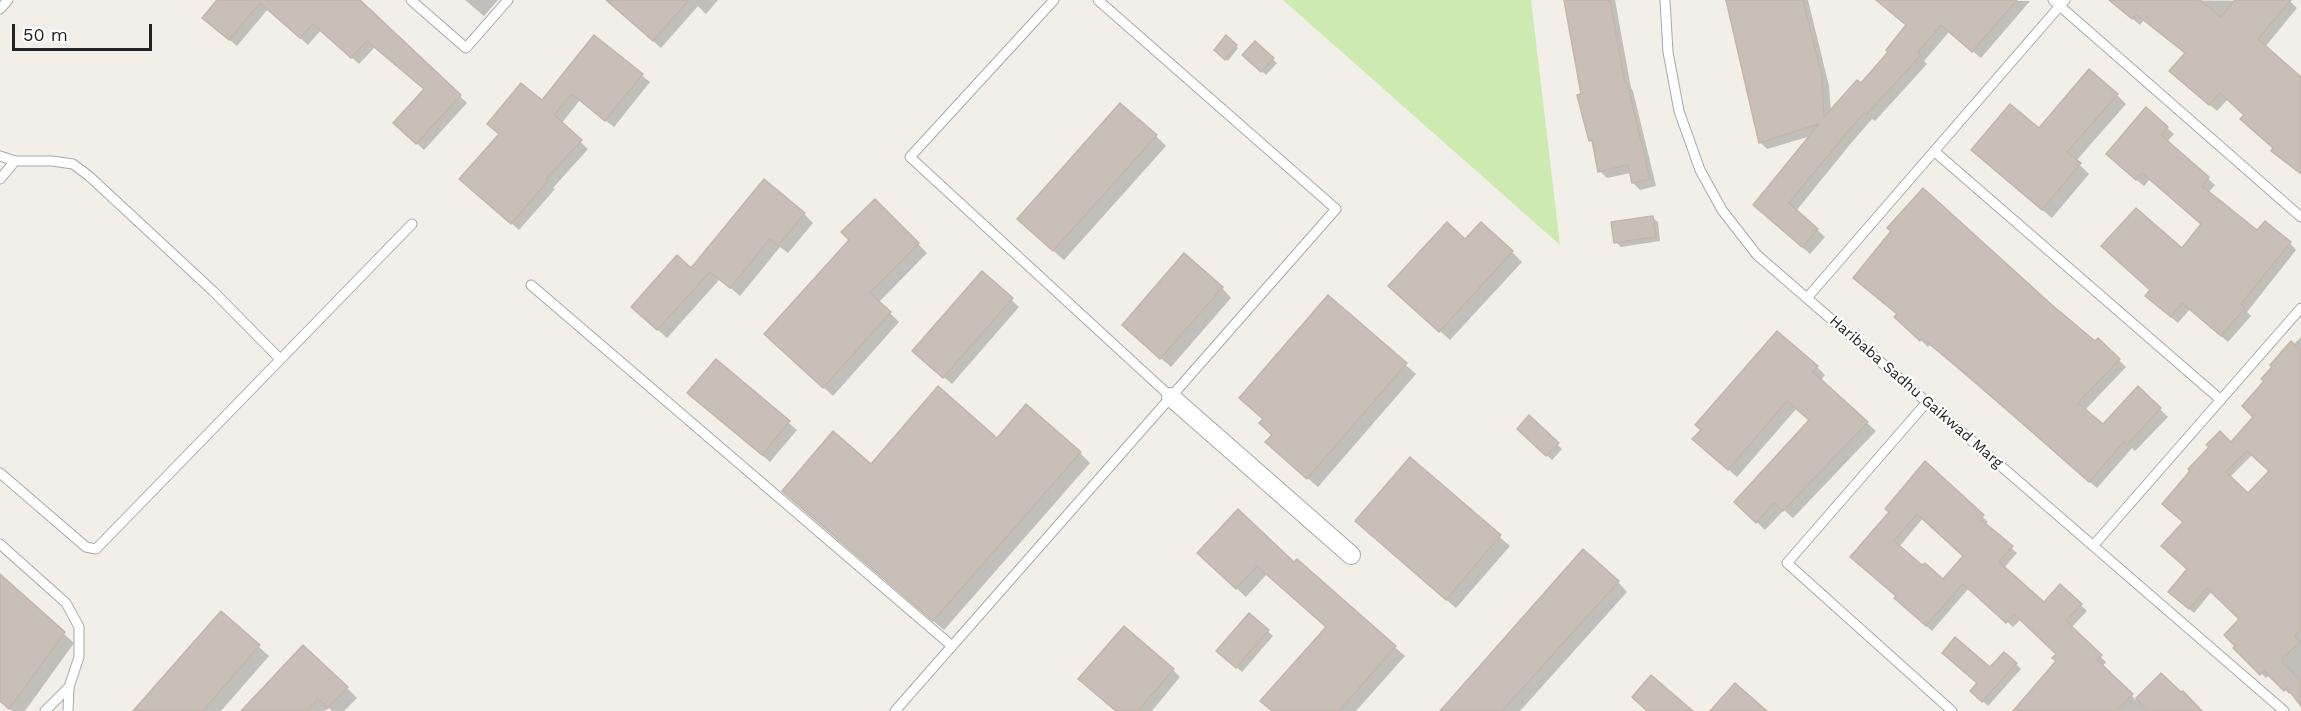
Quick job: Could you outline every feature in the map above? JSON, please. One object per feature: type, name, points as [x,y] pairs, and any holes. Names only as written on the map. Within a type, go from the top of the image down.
[{"type":"street","points":[[1171,397],[1351,555]]},
{"type":"lane","points":[[0,9],[8,0]]},
{"type":"lane","points":[[411,0],[466,48],[508,0]]},
{"type":"lane","points":[[1054,0],[910,157],[1171,397]]},
{"type":"lane","points":[[895,711],[1336,209],[1098,0]]},
{"type":"lane","name":"Haribaba Sadhu Gaikwad Marg","points":[[1665,0],[1668,52],[1679,111],[1700,170],[1722,210],[1757,255],[2284,711]]},
{"type":"lane","points":[[1807,298],[2059,2],[2301,217]]},
{"type":"lane","points":[[1934,151],[2221,400]]},
{"type":"lane","points":[[0,156],[15,161],[52,161],[73,164],[89,176],[213,291],[280,359]]},
{"type":"lane","points":[[0,179],[15,161]]},
{"type":"lane","points":[[0,473],[86,547],[96,549],[412,224]]},
{"type":"lane","points":[[531,285],[952,646]]},
{"type":"lane","points":[[2093,546],[2301,308]]},
{"type":"lane","points":[[1927,402],[1787,563],[1952,711]]},
{"type":"lane","points":[[0,544],[66,603],[79,627],[79,657],[69,687],[68,711]]},
{"type":"lane","points":[[45,711],[69,687]]},
{"type":"green space","points":[[1283,0],[1531,0],[1560,245]]},
{"type":"building","points":[[217,0],[360,0],[461,95],[416,144],[393,123],[424,89],[367,41],[351,58],[313,24],[300,38],[260,3],[229,40],[202,18]]},
{"type":"building","points":[[606,0],[689,0],[653,41]]},
{"type":"building","points":[[1564,0],[1610,0],[1625,83],[1627,82],[1650,179],[1632,183],[1628,165],[1598,172],[1592,140],[1589,141],[1577,95],[1581,94]]},
{"type":"building","points":[[1726,0],[1803,0],[1822,77],[1824,117],[1857,80],[1861,83],[1888,52],[1886,50],[1906,25],[1876,0],[2017,0],[1972,52],[1941,25],[1918,52],[1921,55],[1866,115],[1864,113],[1789,203],[1818,229],[1802,247],[1753,205],[1819,124],[1759,143]]},
{"type":"building","points":[[2109,0],[2200,0],[2221,17],[2235,0],[2291,0],[2258,39],[2301,77],[2301,174],[2271,151],[2273,148],[2240,119],[2244,115],[2220,93],[2209,105],[2169,71],[2185,53],[2137,15],[2132,19]]},
{"type":"building","points":[[594,35],[643,74],[605,121],[572,94],[554,115],[582,140],[546,179],[548,181],[511,224],[459,179],[499,134],[487,124],[521,83],[542,100]]},
{"type":"building","points":[[1226,35],[1237,45],[1225,60],[1214,50]]},
{"type":"building","points":[[1255,41],[1274,58],[1261,72],[1242,55]]},
{"type":"building","points":[[2089,69],[2118,94],[2067,152],[2081,163],[2042,210],[1971,150],[2010,104],[2039,128]]},
{"type":"building","points":[[1120,103],[1157,135],[1053,251],[1017,219]]},
{"type":"building","points":[[2146,107],[2168,127],[2161,135],[2209,177],[2202,186],[2257,230],[2265,221],[2291,242],[2241,304],[2245,308],[2221,336],[2182,303],[2171,317],[2145,296],[2150,290],[2101,246],[2136,208],[2182,248],[2201,224],[2142,173],[2136,180],[2106,154]]},
{"type":"building","points":[[764,179],[805,213],[778,246],[770,239],[730,288],[710,272],[657,330],[631,307],[677,255],[691,268]]},
{"type":"building","points":[[1923,188],[2052,305],[2095,341],[2098,338],[2120,359],[2078,403],[2103,424],[2138,386],[2161,408],[2127,445],[2124,442],[2089,482],[1965,373],[1922,338],[1920,341],[1894,317],[1897,314],[1853,278],[1891,231],[1887,228]]},
{"type":"building","points":[[875,199],[919,243],[870,293],[891,312],[823,388],[764,334],[849,240],[841,232]]},
{"type":"building","points":[[1653,216],[1656,237],[1614,243],[1611,222]]},
{"type":"building","points":[[1447,222],[1465,239],[1481,222],[1513,251],[1439,332],[1388,286]]},
{"type":"building","points":[[1184,253],[1223,287],[1160,359],[1122,325]]},
{"type":"building","points":[[982,271],[1013,298],[943,378],[912,351]]},
{"type":"building","points":[[1328,295],[1407,363],[1307,479],[1265,442],[1272,435],[1259,423],[1263,419],[1239,398]]},
{"type":"building","points":[[1777,331],[1818,366],[1813,372],[1868,422],[1783,511],[1774,503],[1756,523],[1734,502],[1809,420],[1787,401],[1728,470],[1692,439],[1701,430],[1695,425]]},
{"type":"building","points":[[2291,341],[2301,351],[2301,629],[2295,636],[2300,642],[2281,660],[2301,681],[2301,706],[2287,688],[2284,691],[2264,671],[2260,675],[2233,648],[2235,646],[2224,635],[2239,619],[2207,588],[2189,609],[2168,592],[2187,569],[2161,546],[2183,522],[2162,504],[2190,471],[2188,469],[2209,447],[2206,445],[2220,431],[2231,442],[2253,417],[2242,406],[2264,381],[2261,379],[2272,367],[2270,365]],"holes":[[[2247,451],[2269,471],[2248,493],[2226,472]]]},
{"type":"building","points":[[716,359],[790,421],[762,455],[687,393]]},
{"type":"building","points":[[938,386],[997,438],[1026,404],[1081,452],[933,621],[782,491],[833,431],[871,464]]},
{"type":"building","points":[[1529,415],[1559,443],[1546,456],[1517,429]]},
{"type":"building","points":[[1410,457],[1501,535],[1446,600],[1355,521]]},
{"type":"building","points":[[1925,461],[1984,515],[1980,519],[2013,546],[1999,562],[2044,602],[2060,584],[2082,604],[2066,621],[2102,655],[2097,660],[2133,694],[2116,711],[2013,711],[2056,661],[2052,658],[2056,654],[2014,614],[2006,623],[1963,584],[1926,626],[1894,598],[1896,596],[1850,557],[1889,512],[1885,509]],"holes":[[[1917,514],[1963,556],[1943,579],[1925,563],[1922,565],[1894,541]]]},
{"type":"building","points":[[1238,509],[1294,562],[1297,559],[1396,646],[1339,711],[1272,711],[1260,701],[1326,627],[1257,566],[1236,589],[1197,553]]},
{"type":"building","points":[[1583,549],[1619,581],[1502,711],[1440,711]]},
{"type":"building","points":[[0,574],[65,632],[9,709],[0,701]]},
{"type":"building","points":[[221,611],[260,645],[203,711],[133,711]]},
{"type":"building","points":[[1249,613],[1269,630],[1236,668],[1216,651]]},
{"type":"building","points":[[1124,626],[1174,669],[1138,711],[1116,711],[1078,679]]},
{"type":"building","points":[[1955,637],[1990,667],[2004,652],[2017,663],[1982,702],[1970,691],[1977,683],[1942,653]]},
{"type":"building","points":[[303,645],[348,687],[328,708],[318,699],[306,711],[241,711]]},
{"type":"building","points":[[2161,673],[2202,711],[2147,711],[2136,698]]},
{"type":"building","points":[[1651,675],[1693,711],[1647,711],[1632,697]]},
{"type":"building","points":[[1735,683],[1767,711],[1710,711]]}]
